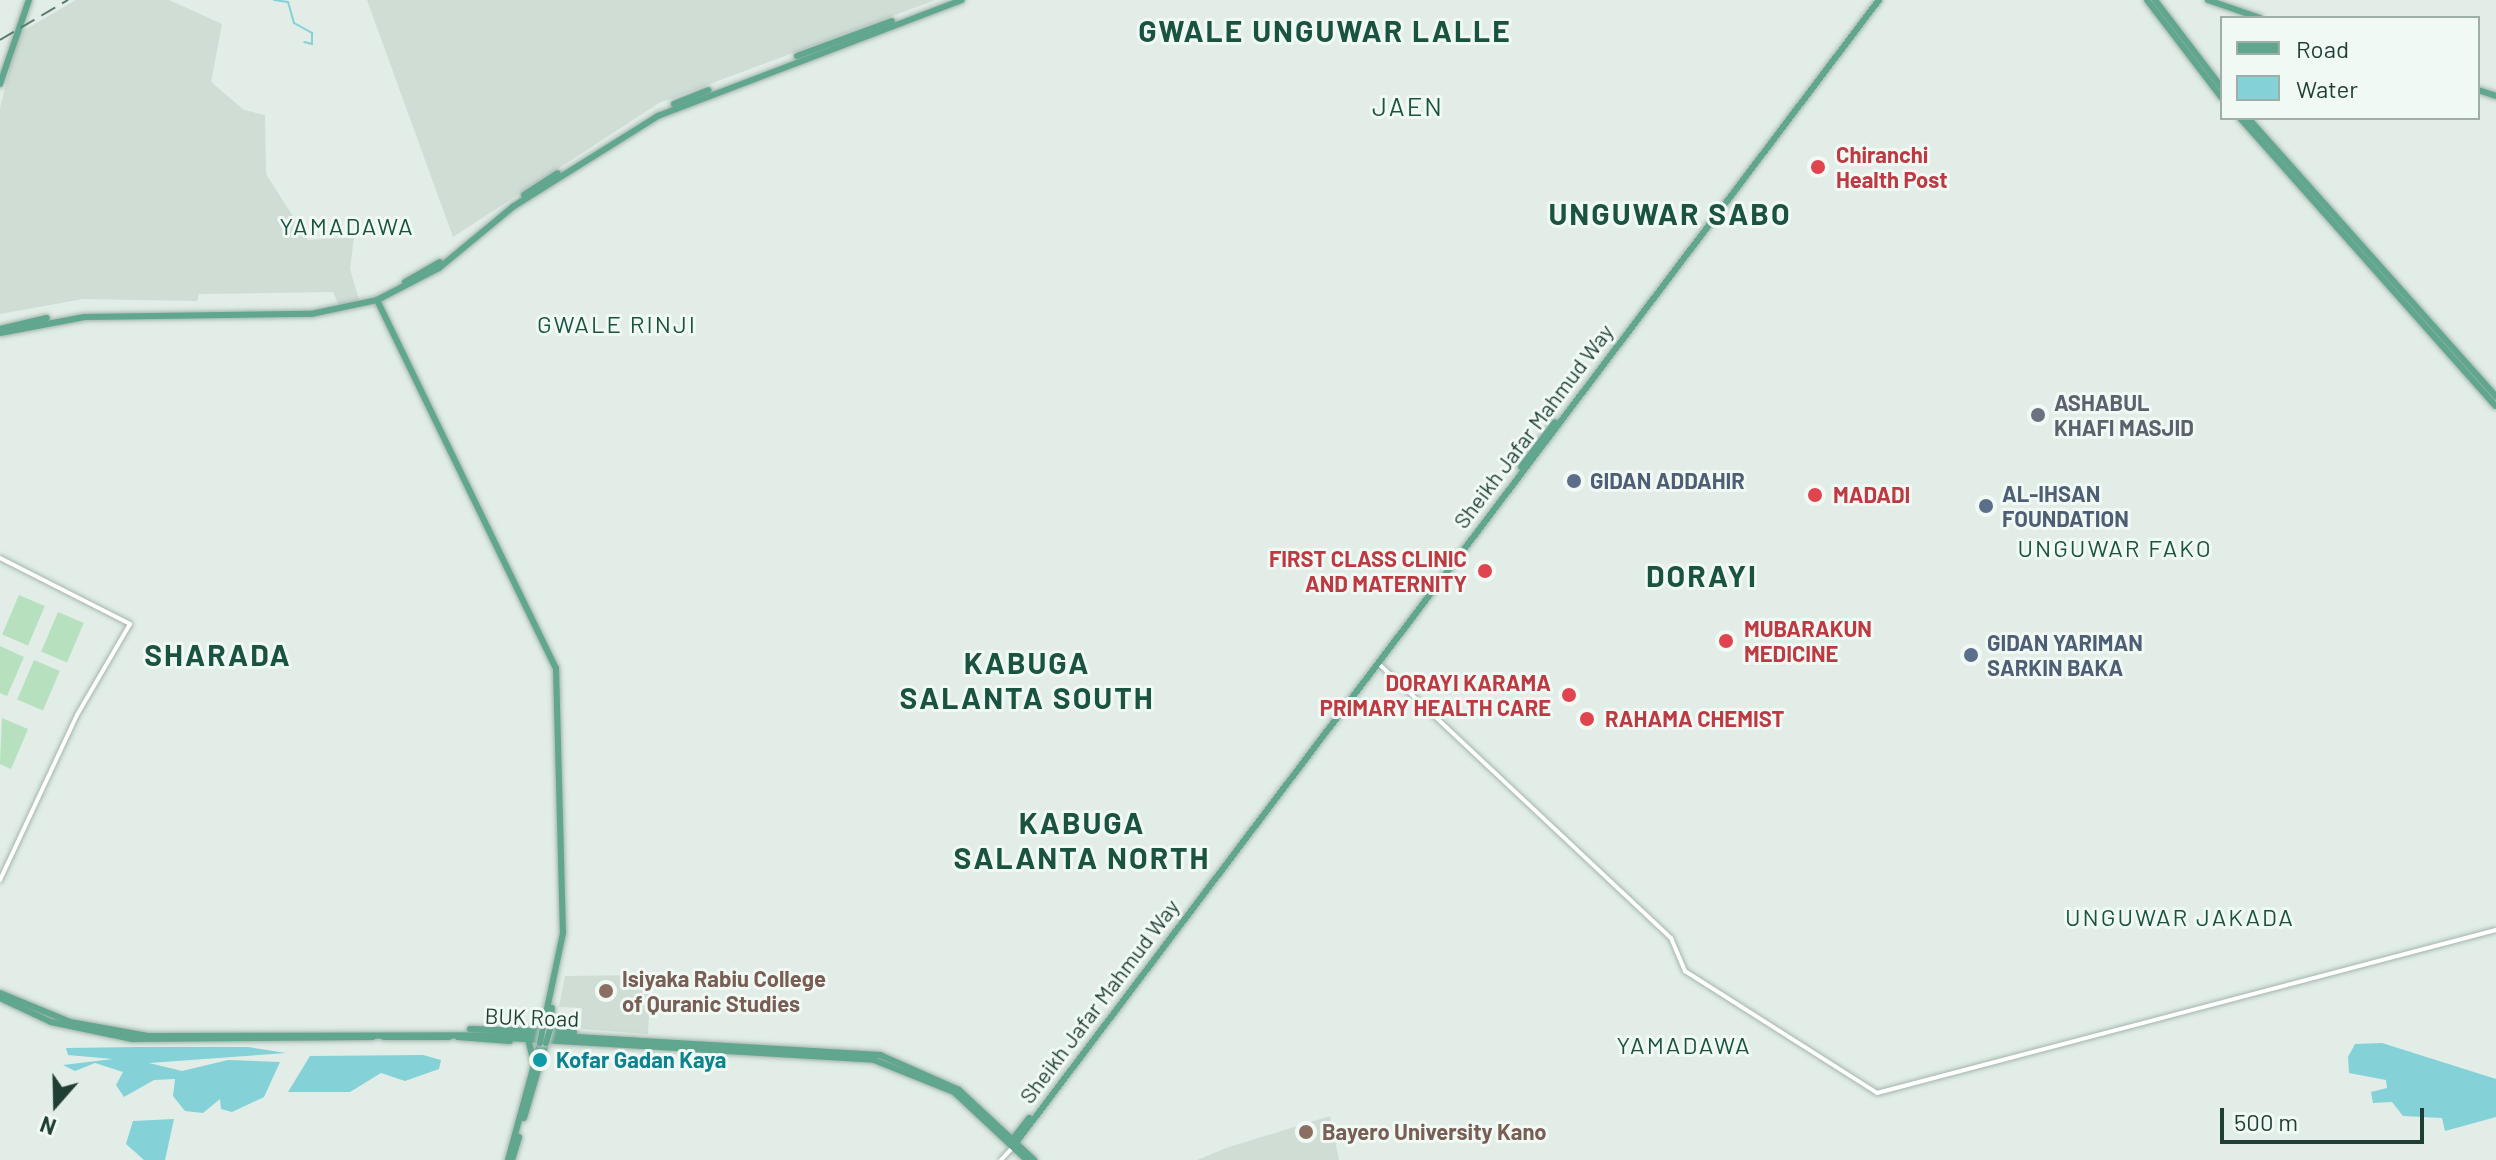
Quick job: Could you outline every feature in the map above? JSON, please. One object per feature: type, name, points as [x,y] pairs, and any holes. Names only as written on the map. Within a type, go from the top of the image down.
[{"type":"main road","points":[[0,84],[29,0]]},
{"type":"main road","points":[[416,278],[520,197],[658,112],[950,0]]},
{"type":"main road","points":[[0,331],[85,317],[305,315],[376,298],[416,278],[526,198],[658,116],[962,0]]},
{"type":"main road","name":"Sheikh Jafar Mahmud Way","points":[[1015,1140],[1877,0]]},
{"type":"main road","name":"Sheikh Jafar Mahmud Way","points":[[1015,1140],[1877,0]]},
{"type":"main road","points":[[2147,0],[2220,95]]},
{"type":"main road","points":[[2155,0],[2220,85]]},
{"type":"main road","points":[[2199,0],[2242,16]]},
{"type":"main road","points":[[2208,0],[2254,16]]},
{"type":"main road","points":[[2242,120],[2496,396]]},
{"type":"main road","points":[[2250,120],[2496,406]]},
{"type":"main road","points":[[384,294],[506,560]]},
{"type":"main road","points":[[376,298],[559,667],[566,933],[546,1028],[547,1043],[510,1160]]},
{"type":"main road","name":"BUK Road","points":[[0,996],[71,1028],[139,1040],[457,1035],[640,1041],[885,1062],[954,1092],[1015,1140],[1034,1160]]},
{"type":"main road","points":[[457,1035],[546,1028],[640,1041]]},
{"type":"main road","points":[[457,1035],[529,1043],[640,1041]]},
{"type":"main road","points":[[529,1043],[537,1067]]},
{"type":"main road","name":"BUK Road","points":[[1015,1140],[1027,1160]]},
{"type":"street","points":[[0,559],[128,625],[77,715],[0,878]]},
{"type":"street","points":[[1378,663],[1671,938],[1685,971],[1877,1093],[2496,930]]},
{"type":"street","points":[[1001,1160],[1015,1140]]},
{"type":"shaded area","points":[[76,0],[169,0],[222,24],[211,82],[244,110],[265,115],[266,174],[308,240],[354,237],[350,269],[359,300],[339,306],[333,292],[199,294],[197,301],[83,299],[0,314],[0,108],[19,33]]},
{"type":"shaded area","points":[[367,0],[935,0],[659,103],[453,237]]},
{"type":"shaded area","name":"Isiyaka Rabiu College of Quranic Studies","points":[[651,975],[648,1034],[581,1029],[582,1008],[559,1007],[565,976]]},
{"type":"shaded area","name":"Bayero University Kano","points":[[1330,1116],[1339,1160],[1197,1160],[1229,1147]]},
{"type":"green space","points":[[19,595],[45,606],[28,646],[2,635]]},
{"type":"green space","points":[[58,612],[84,623],[67,663],[41,652]]},
{"type":"green space","points":[[0,646],[24,657],[7,696],[0,693]]},
{"type":"green space","points":[[34,660],[60,671],[43,711],[17,700]]},
{"type":"green space","points":[[2,718],[28,729],[11,769],[0,764]]},
{"type":"water","points":[[2382,1043],[2496,1079],[2496,1117],[2445,1131],[2442,1118],[2403,1116],[2392,1102],[2373,1103],[2371,1092],[2387,1088],[2386,1080],[2349,1073],[2348,1057],[2355,1044]]},
{"type":"water","points":[[248,1047],[286,1053],[149,1063],[182,1071],[228,1060],[280,1062],[264,1097],[232,1112],[221,1109],[220,1099],[203,1113],[185,1111],[173,1096],[175,1079],[154,1080],[124,1097],[116,1085],[123,1072],[95,1063],[75,1071],[63,1065],[113,1059],[68,1055],[66,1048]]},
{"type":"water","points":[[423,1055],[441,1060],[439,1069],[405,1081],[381,1073],[350,1092],[288,1092],[310,1056]]},
{"type":"water","points":[[174,1119],[165,1160],[144,1160],[126,1144],[133,1121]]},
{"type":"waterway","points":[[274,0],[288,2],[294,23],[312,33],[312,44],[304,42]]},
{"type":"railway","points":[[0,40],[68,0]]},
{"type":"place","name":"Chiranchi Health Post","points":[[1818,167]]},
{"type":"place","name":"ASHABUL KHAFI MASJID","points":[[2038,415]]},
{"type":"place","name":"GIDAN ADDAHIR","points":[[1574,481]]},
{"type":"place","name":"MADADI","points":[[1815,495]]},
{"type":"place","name":"AL-IHSAN FOUNDATION","points":[[1986,506]]},
{"type":"place","name":"FIRST CLASS CLINIC AND MATERNITY","points":[[1485,571]]},
{"type":"place","name":"MUBARAKUN MEDICINE","points":[[1726,641]]},
{"type":"place","name":"GIDAN YARIMAN SARKIN BAKA","points":[[1971,655]]},
{"type":"place","name":"DORAYI KARAMA PRIMARY HEALTH CARE","points":[[1569,695]]},
{"type":"place","name":"RAHAMA CHEMIST","points":[[1587,719]]},
{"type":"place","name":"Isiyaka Rabiu College of Quranic Studies","points":[[606,991]]},
{"type":"place","name":"Kofar Gadan Kaya","points":[[540,1060]]},
{"type":"place","name":"Bayero University Kano","points":[[1306,1132]]},
{"type":"district","name":"GWALE UNGUWAR LALLE","points":[[1325,30]]},
{"type":"district","name":"JAEN","points":[[1408,106]]},
{"type":"district","name":"UNGUWAR SABO","points":[[1670,213]]},
{"type":"district","name":"YAMADAWA","points":[[347,226]]},
{"type":"district","name":"GWALE RINJI","points":[[617,324]]},
{"type":"district","name":"UNGUWAR FAKO","points":[[2115,548]]},
{"type":"district","name":"DORAYI","points":[[1702,575]]},
{"type":"district","name":"SHARADA","points":[[218,654]]},
{"type":"district","name":"KABUGA SALANTA SOUTH","points":[[1027,679]]},
{"type":"district","name":"KABUGA SALANTA NORTH","points":[[1082,839]]},
{"type":"district","name":"UNGUWAR JAKADA","points":[[2180,917]]},
{"type":"district","name":"YAMADAWA","points":[[1684,1045]]}]
